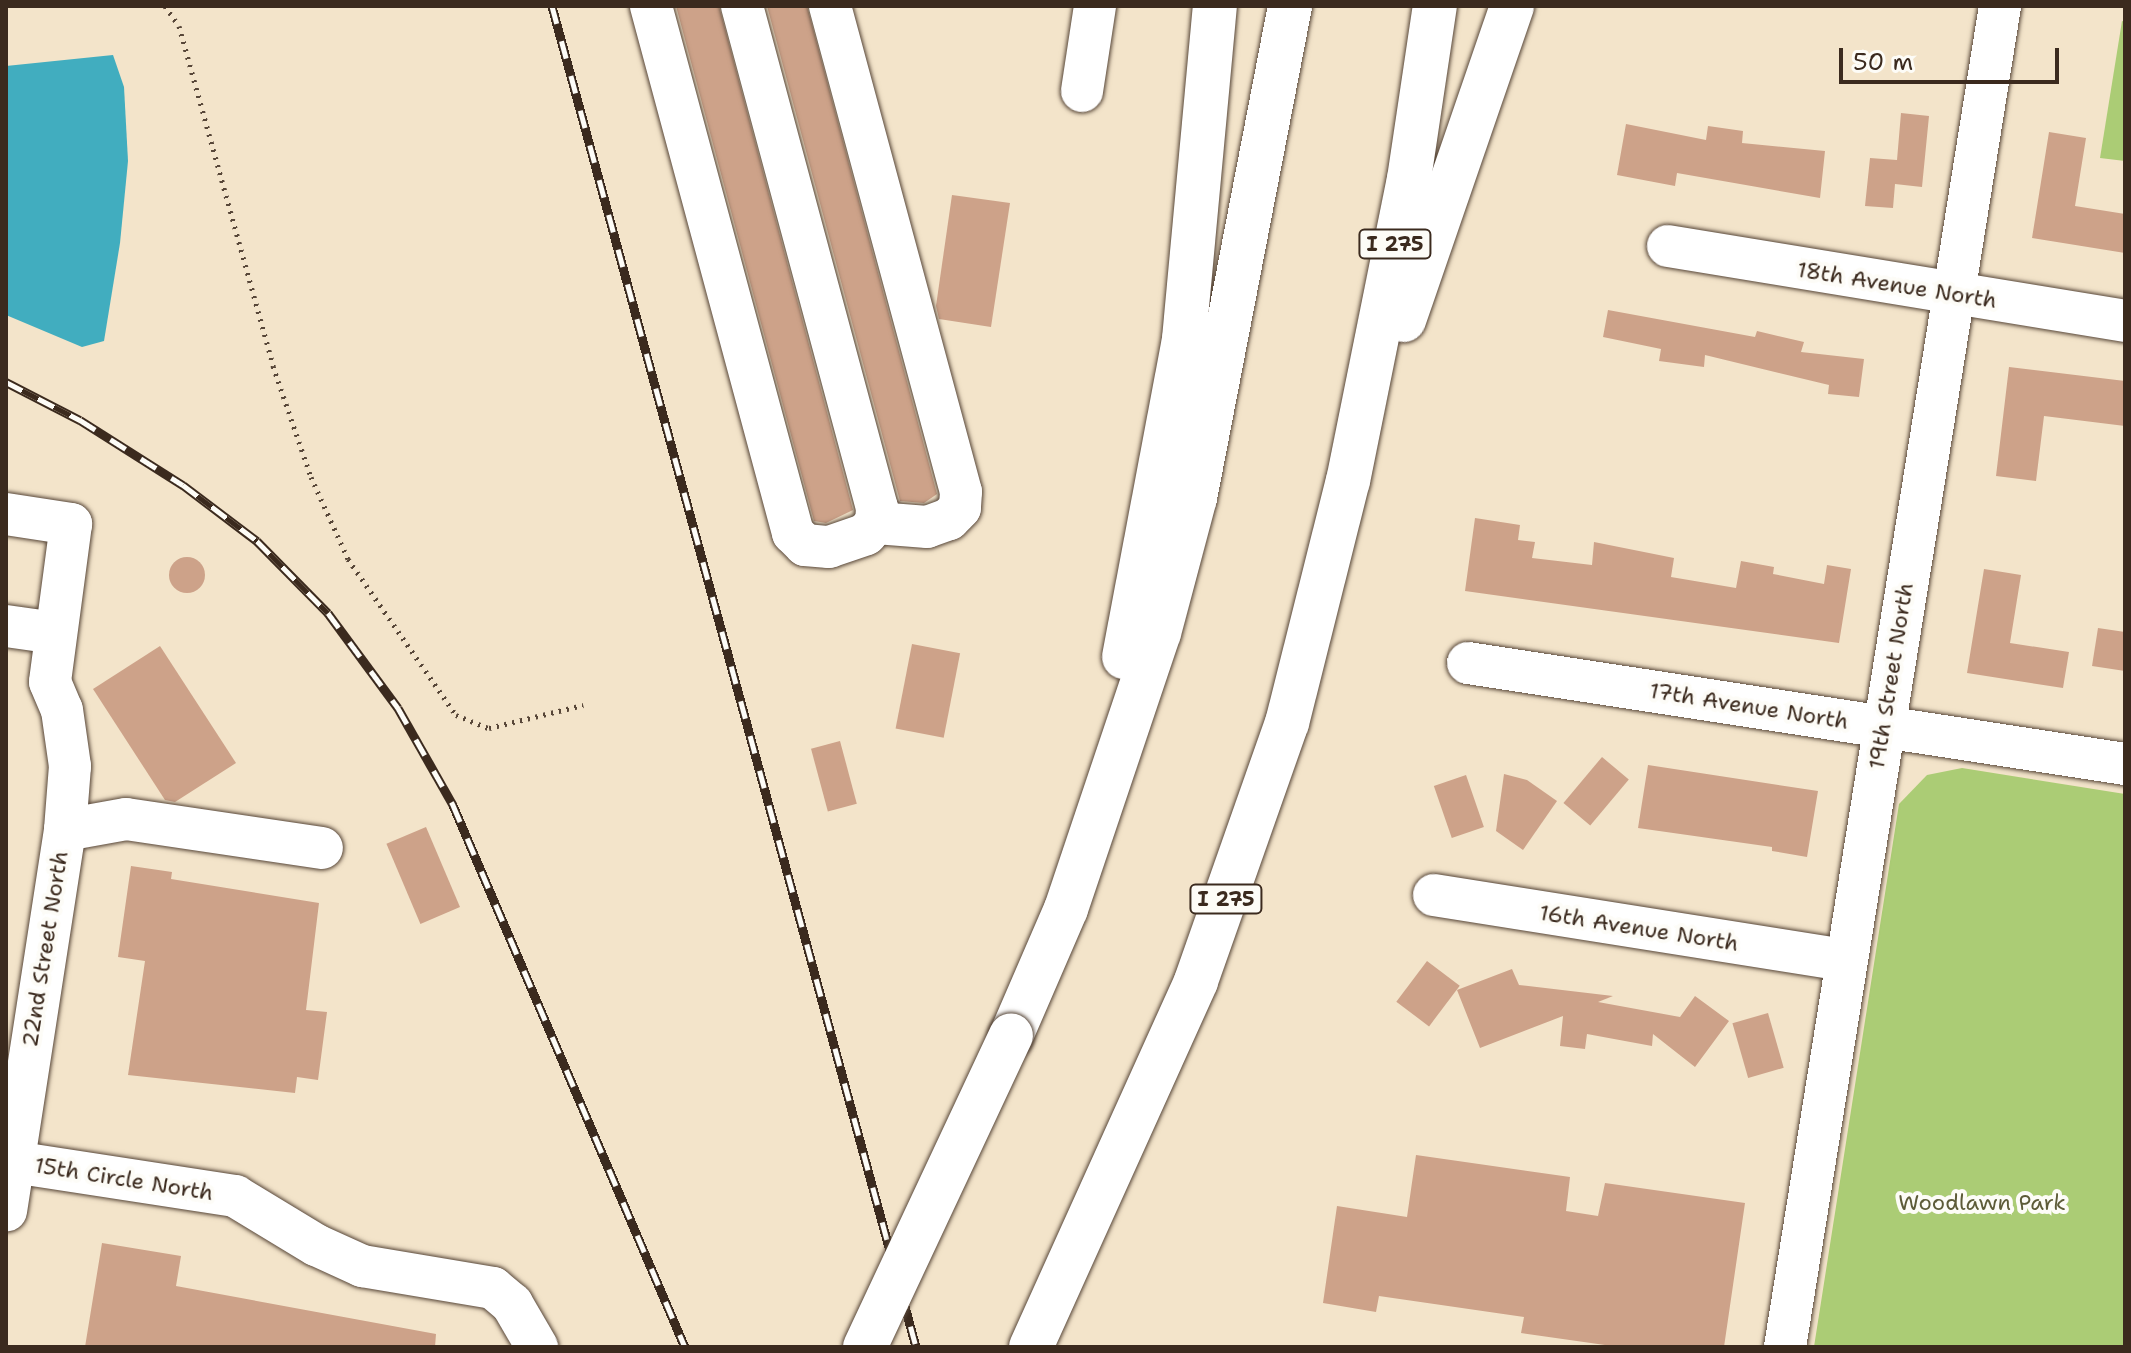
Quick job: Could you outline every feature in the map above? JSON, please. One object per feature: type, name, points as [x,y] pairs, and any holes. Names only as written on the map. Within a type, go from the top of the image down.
[{"type":"highway","points":[[1066,909],[1168,436],[1184,339],[1215,6]]},
{"type":"highway","points":[[865,1347],[1011,1036],[1066,909],[1154,648],[1195,498],[1290,6]]},
{"type":"highway","name":"I 275","points":[[1031,1347],[1196,981],[1256,819],[1309,642],[1348,481],[1409,179],[1435,6]]},
{"type":"highway","points":[[1348,481],[1512,6]]},
{"type":"street","points":[[651,6],[793,533],[805,545],[829,547],[866,534],[876,523],[877,508],[742,6]]},
{"type":"street","points":[[830,6],[961,492],[960,508],[949,519],[927,527],[876,523]]},
{"type":"street","points":[[1082,91],[1095,6]]},
{"type":"street","name":"19th Street North","points":[[1785,1347],[1844,960],[2000,6]]},
{"type":"street","name":"18th Avenue North","points":[[1668,246],[2125,321]]},
{"type":"street","name":"22nd Street North","points":[[6,514],[71,524],[50,682],[62,710],[70,766],[65,830],[21,993],[13,1162],[6,1210]]},
{"type":"street","points":[[6,626],[56,633]]},
{"type":"street","name":"17th Avenue North","points":[[1468,663],[2125,764]]},
{"type":"street","points":[[65,830],[126,819],[322,848]]},
{"type":"street","name":"16th Avenue North","points":[[1434,895],[1844,960]]},
{"type":"street","name":"15th Circle North","points":[[13,1162],[235,1196],[362,1266],[493,1288],[512,1304],[537,1347]]},
{"type":"path","points":[[165,6],[179,26],[273,366],[311,477],[348,559],[456,715],[489,728],[583,705]]},
{"type":"green space","points":[[2122,21],[2125,22],[2125,161],[2100,158]]},
{"type":"green space","name":"Woodlawn Park","points":[[1962,768],[2125,794],[2125,1347],[1814,1347],[1899,804],[1927,775]]},
{"type":"water","points":[[113,55],[124,87],[128,161],[120,243],[104,341],[82,347],[6,315],[6,66]]},
{"type":"building","points":[[676,6],[719,6],[853,510],[826,523],[814,521]]},
{"type":"building","points":[[767,6],[807,6],[937,494],[924,503],[900,501]]},
{"type":"building","points":[[1901,113],[1929,116],[1922,187],[1895,184],[1893,208],[1865,206],[1870,158],[1897,160]]},
{"type":"building","points":[[1626,124],[1706,140],[1708,126],[1743,131],[1742,143],[1825,151],[1820,198],[1677,173],[1675,186],[1617,175]]},
{"type":"building","points":[[2049,132],[2086,138],[2075,206],[2125,214],[2125,253],[2032,238]]},
{"type":"building","points":[[952,195],[1010,203],[991,327],[939,319],[936,306]]},
{"type":"building","points":[[1608,310],[1755,337],[1757,331],[1804,342],[1801,352],[1864,359],[1859,397],[1828,394],[1829,385],[1705,355],[1704,367],[1659,361],[1661,349],[1603,337]]},
{"type":"building","points":[[2009,367],[2125,381],[2125,426],[2044,416],[2036,481],[1996,476]]},
{"type":"building","points":[[1475,518],[1520,525],[1518,540],[1535,542],[1532,558],[1592,565],[1594,542],[1674,558],[1671,577],[1736,588],[1741,561],[1774,567],[1773,574],[1824,584],[1827,565],[1851,569],[1839,643],[1465,591]]},
{"type":"building","points":[[187,557],[199,563],[205,575],[199,587],[187,593],[175,587],[169,575],[175,563]]},
{"type":"building","points":[[1984,569],[2021,575],[2010,643],[2069,652],[2063,688],[1967,673]]},
{"type":"building","points":[[2098,628],[2125,632],[2125,671],[2092,666]]},
{"type":"building","points":[[912,644],[960,653],[944,738],[896,728]]},
{"type":"building","points":[[160,646],[236,763],[175,802],[165,800],[93,689]]},
{"type":"building","points":[[840,741],[857,804],[828,812],[811,749]]},
{"type":"building","points":[[1602,757],[1629,779],[1590,825],[1563,803]]},
{"type":"building","points":[[1648,765],[1818,791],[1807,857],[1772,851],[1772,847],[1638,828]]},
{"type":"building","points":[[1504,774],[1527,780],[1557,801],[1523,850],[1496,831]]},
{"type":"building","points":[[1466,775],[1484,827],[1452,838],[1434,786]]},
{"type":"building","points":[[426,827],[460,907],[420,924],[386,844]]},
{"type":"building","points":[[131,866],[172,872],[171,879],[319,903],[306,1010],[327,1012],[318,1080],[297,1077],[295,1093],[128,1075],[145,961],[118,957]]},
{"type":"building","points":[[1427,961],[1460,986],[1429,1026],[1396,1002]]},
{"type":"building","points":[[1512,969],[1519,985],[1613,996],[1598,1002],[1680,1017],[1695,996],[1729,1021],[1695,1067],[1653,1034],[1652,1046],[1587,1034],[1585,1049],[1560,1046],[1563,1016],[1480,1048],[1457,990]]},
{"type":"building","points":[[1768,1013],[1784,1068],[1748,1078],[1732,1023]]},
{"type":"building","points":[[1416,1155],[1570,1177],[1566,1211],[1598,1216],[1605,1183],[1745,1203],[1724,1347],[1619,1347],[1521,1333],[1524,1317],[1379,1296],[1376,1312],[1323,1303],[1337,1206],[1407,1217]]},
{"type":"building","points":[[102,1243],[181,1256],[176,1286],[436,1334],[435,1347],[85,1347]]},
{"type":"railway","points":[[552,6],[916,1347]]},
{"type":"railway","points":[[6,382],[80,420],[183,485],[257,541],[328,613],[398,708],[453,805],[685,1347]]}]
